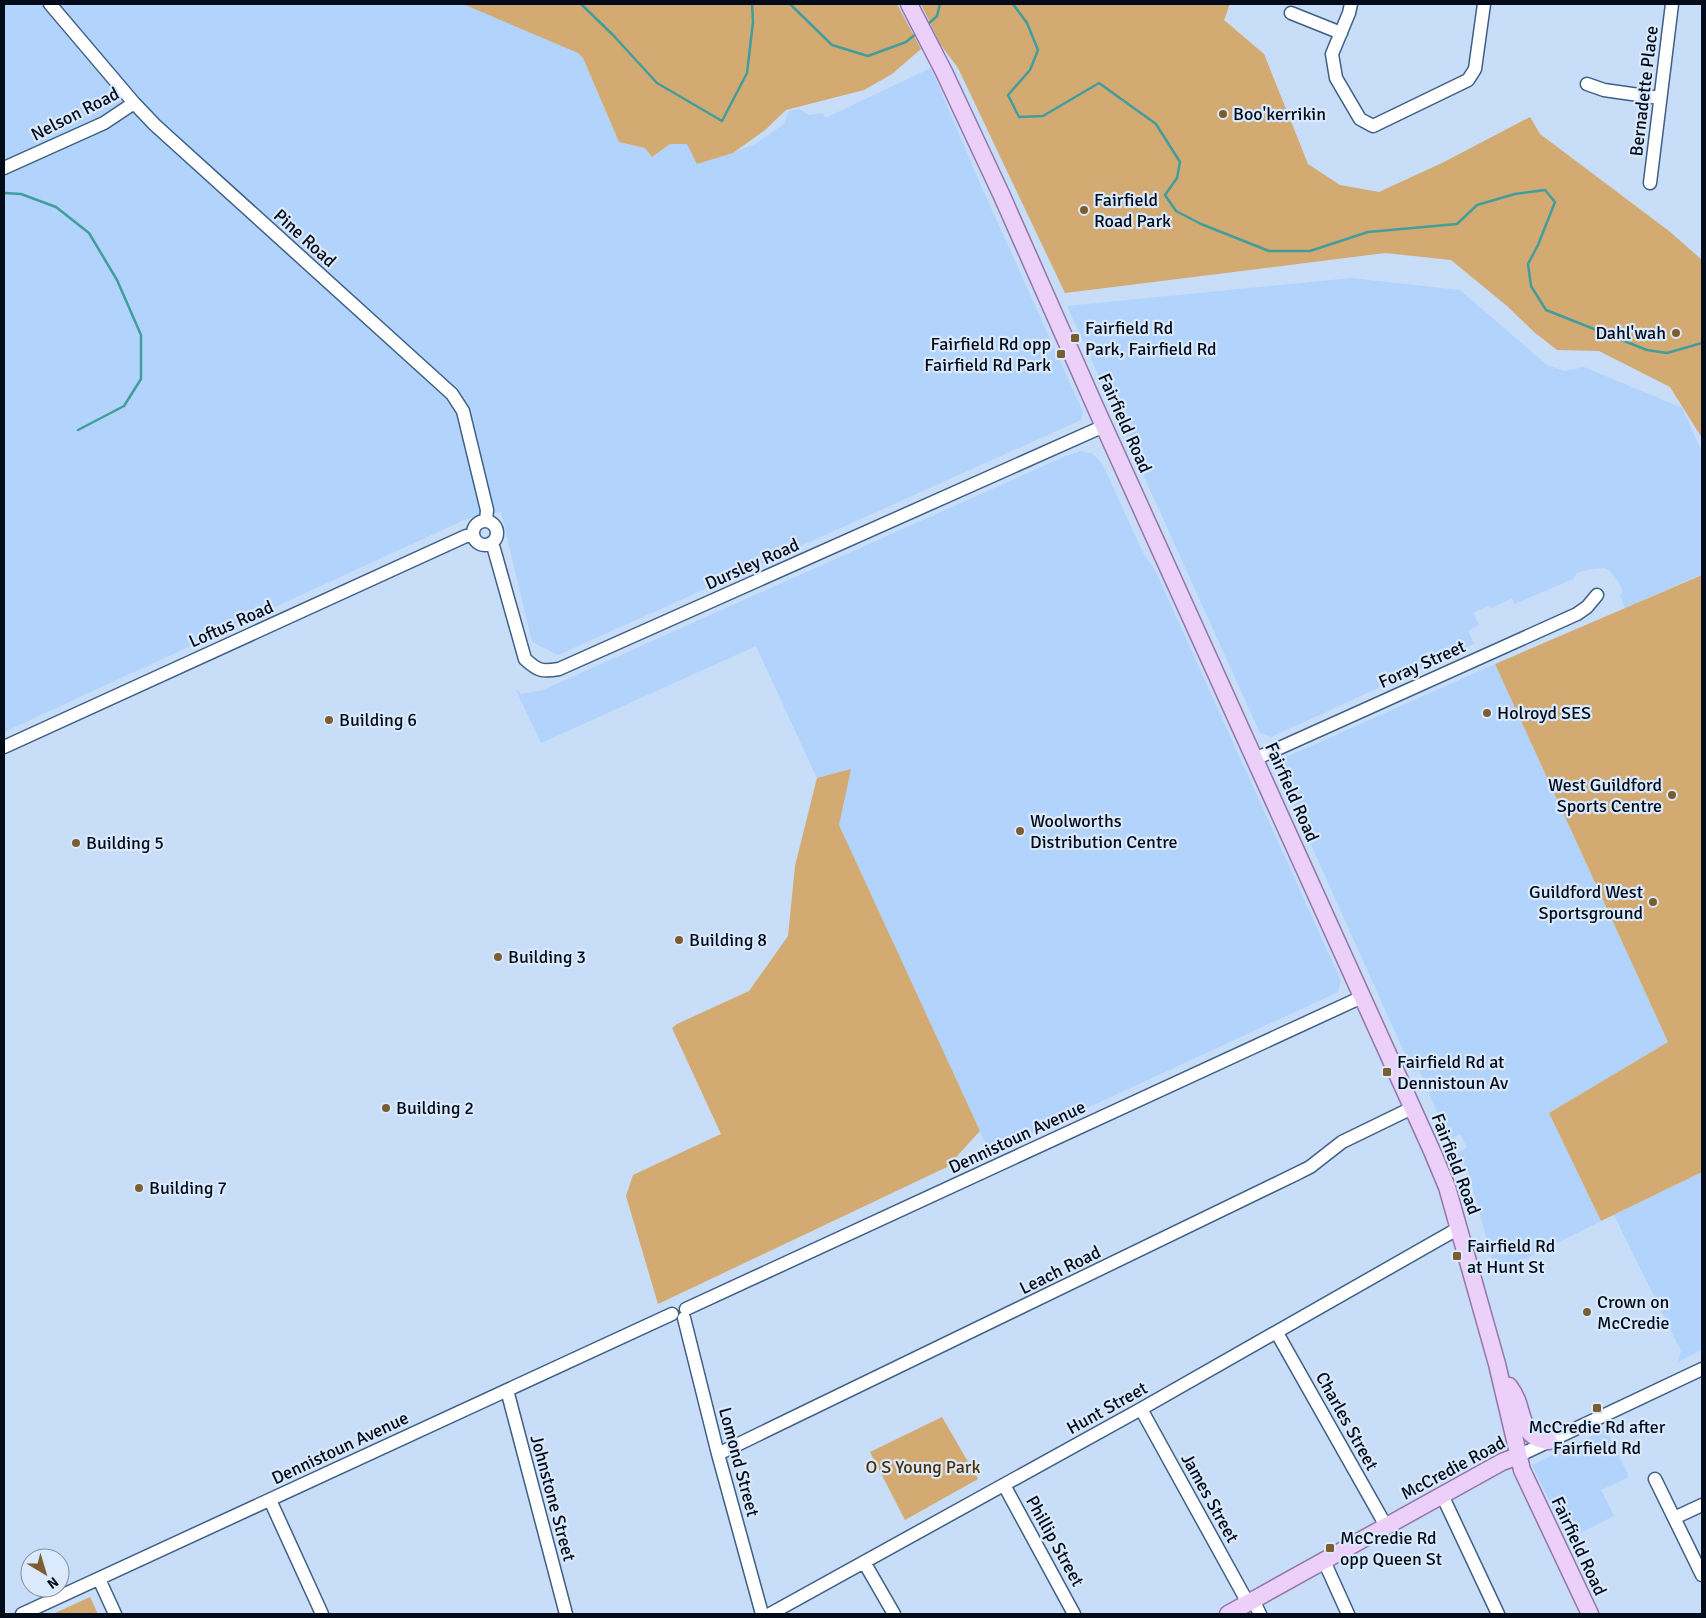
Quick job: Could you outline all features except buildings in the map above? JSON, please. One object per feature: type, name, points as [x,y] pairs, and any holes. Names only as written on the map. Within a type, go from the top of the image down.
[{"type":"main road","name":"Fairfield Road","points":[[909,4],[930,42],[1002,196],[1447,1187],[1498,1364],[1524,1476],[1590,1614]]},
{"type":"main road","points":[[1498,1364],[1517,1399],[1526,1429],[1538,1439],[1549,1441]]},
{"type":"main road","name":"McCredie Road","points":[[1228,1614],[1254,1606],[1324,1561],[1502,1462],[1518,1456]]},
{"type":"street","name":"Pine Road","points":[[50,4],[155,125],[452,394],[463,411],[487,510],[486,521]]},
{"type":"street","points":[[1351,4],[1332,54],[1336,78],[1360,119],[1373,126],[1468,80],[1476,69],[1484,4]]},
{"type":"street","name":"Bernadette Place","points":[[1650,183],[1672,4]]},
{"type":"street","points":[[1291,13],[1341,33]]},
{"type":"street","points":[[1587,84],[1604,90],[1660,98]]},
{"type":"street","name":"Nelson Road","points":[[4,168],[104,123],[134,103]]},
{"type":"street","name":"Dursley Road","points":[[491,543],[525,659],[540,670],[559,669],[1104,426]]},
{"type":"street","points":[[486,521],[493,524],[496,530],[496,538],[491,543],[480,544],[473,536],[476,525],[486,521]]},
{"type":"street","name":"Loftus Road","points":[[4,747],[466,536],[473,536]]},
{"type":"street","name":"Foray Street","points":[[1255,759],[1577,614],[1587,607],[1597,595]]},
{"type":"street","name":"Dennistoun Avenue","points":[[22,1614],[506,1390],[681,1314],[1362,997]]},
{"type":"street","name":"Leach Road","points":[[718,1454],[1296,1174],[1310,1167],[1342,1142],[1412,1108]]},
{"type":"street","name":"Hunt Street","points":[[770,1614],[1277,1333],[1459,1228]]},
{"type":"street","name":"Lomond Street","points":[[681,1314],[762,1614]]},
{"type":"street","name":"Charles Street","points":[[1277,1333],[1386,1526]]},
{"type":"street","name":"McCredie Road","points":[[1518,1456],[1702,1369]]},
{"type":"street","name":"Johnstone Street","points":[[506,1390],[566,1614]]},
{"type":"street","name":"James Street","points":[[1141,1409],[1254,1606]]},
{"type":"street","points":[[1656,1479],[1702,1575]]},
{"type":"street","name":"Phillip Street","points":[[1004,1485],[1074,1614]]},
{"type":"street","points":[[1442,1495],[1498,1614]]},
{"type":"street","points":[[270,1500],[322,1614]]},
{"type":"street","points":[[1674,1518],[1702,1504]]},
{"type":"street","points":[[1324,1561],[1348,1614]]},
{"type":"street","points":[[864,1562],[894,1614]]},
{"type":"street","points":[[98,1579],[115,1614]]},
{"type":"shaded area","points":[[4,4],[466,4],[578,53],[583,58],[619,142],[645,148],[653,157],[670,144],[688,144],[733,153],[755,144],[784,124],[789,111],[799,109],[809,115],[823,113],[825,118],[931,68],[978,179],[1083,412],[1081,420],[558,655],[532,642],[501,512],[466,519],[4,732]]},
{"type":"shaded area","points":[[1351,278],[1460,290],[1547,365],[1565,371],[1584,367],[1682,408],[1702,452],[1702,574],[1625,608],[1620,595],[1623,592],[1618,581],[1610,571],[1604,568],[1590,569],[1577,573],[1573,579],[1514,604],[1512,598],[1491,608],[1489,605],[1473,613],[1479,625],[1468,631],[1474,644],[1271,737],[1260,733],[1067,306]]},
{"type":"shaded area","points":[[1081,451],[1093,454],[1103,465],[1143,553],[1155,570],[1341,981],[1338,992],[990,1153],[756,646],[541,743],[515,688],[521,694],[543,690],[1066,456]]},
{"type":"shaded area","points":[[1495,664],[1668,1042],[1549,1113],[1601,1221],[1496,1273],[1468,1171],[1456,1154],[1467,1147],[1460,1134],[1449,1140],[1419,1070],[1413,1072],[1278,771],[1282,759]]},
{"type":"shaded area","points":[[1702,1172],[1702,1350],[1678,1362],[1681,1351],[1614,1215]]},
{"type":"shaded area","points":[[1606,1429],[1629,1477],[1601,1490],[1614,1516],[1568,1539],[1532,1465]]},
{"type":"green space","points":[[463,4],[897,4],[921,49],[892,74],[864,90],[786,110],[765,130],[733,153],[697,164],[687,144],[670,144],[652,157],[645,148],[619,142],[583,58],[578,53]]},
{"type":"green space","name":"Fairfield Road Park","points":[[921,4],[1230,4],[1224,20],[1264,54],[1308,164],[1340,185],[1379,192],[1444,162],[1530,117],[1540,134],[1669,231],[1702,260],[1702,438],[1670,387],[1599,351],[1557,350],[1451,260],[1385,253],[1065,293],[958,68],[940,44]]},
{"type":"green space","name":"Guildford West Sportsground","points":[[1702,575],[1702,1172],[1601,1221],[1549,1113],[1668,1042],[1495,664]]},
{"type":"green space","points":[[851,769],[839,825],[980,1131],[947,1167],[658,1304],[626,1196],[633,1175],[721,1134],[672,1028],[749,991],[788,936],[795,866],[817,778]]},
{"type":"green space","name":"O S Young Park","points":[[942,1417],[978,1479],[905,1520],[870,1452]]},
{"type":"green space","points":[[90,1597],[98,1614],[53,1614]]},
{"type":"waterway","points":[[581,4],[613,35],[657,83],[722,121],[747,73],[753,22],[752,4]]},
{"type":"waterway","points":[[790,4],[832,45],[868,56],[906,42],[917,33]]},
{"type":"waterway","points":[[927,25],[937,16],[940,4]]},
{"type":"waterway","points":[[1013,4],[1027,23],[1038,50],[1030,70],[1008,95],[1019,117],[1043,116],[1099,83],[1156,124],[1180,162],[1177,178],[1165,195],[1176,211],[1201,224],[1269,251],[1310,251],[1368,232],[1457,224],[1477,205],[1515,194],[1545,190],[1555,202],[1538,245],[1528,264],[1531,286],[1546,310],[1647,350],[1667,353],[1702,343]]},
{"type":"waterway","points":[[4,193],[21,194],[56,207],[89,233],[117,280],[141,335],[141,379],[124,406],[78,430]]},
{"type":"place","name":"Boo'kerrikin","points":[[1223,114]]},
{"type":"place","name":"Fairfield Road Park","points":[[1084,210]]},
{"type":"place","name":"Dahl'wah","points":[[1676,333]]},
{"type":"place","name":"Fairfield Rd Park, Fairfield Rd","points":[[1075,338]]},
{"type":"place","name":"Fairfield Rd opp Fairfield Rd Park","points":[[1061,354]]},
{"type":"place","name":"Holroyd SES","points":[[1487,713]]},
{"type":"place","name":"Building 6","points":[[329,720]]},
{"type":"place","name":"West Guildford Sports Centre","points":[[1672,795]]},
{"type":"place","name":"Woolworths Distribution Centre","points":[[1020,831]]},
{"type":"place","name":"Building 5","points":[[76,843]]},
{"type":"place","name":"Guildford West Sportsground","points":[[1653,902]]},
{"type":"place","name":"Building 8","points":[[679,940]]},
{"type":"place","name":"Building 3","points":[[498,957]]},
{"type":"place","name":"Fairfield Rd at Dennistoun Av","points":[[1387,1072]]},
{"type":"place","name":"Building 2","points":[[386,1108]]},
{"type":"place","name":"Building 7","points":[[139,1188]]},
{"type":"place","name":"Fairfield Rd at Hunt St","points":[[1457,1256]]},
{"type":"place","name":"Crown on McCredie","points":[[1587,1312]]},
{"type":"place","name":"McCredie Rd after Fairfield Rd","points":[[1597,1408]]},
{"type":"place","name":"McCredie Rd opp Queen St","points":[[1330,1548]]}]
